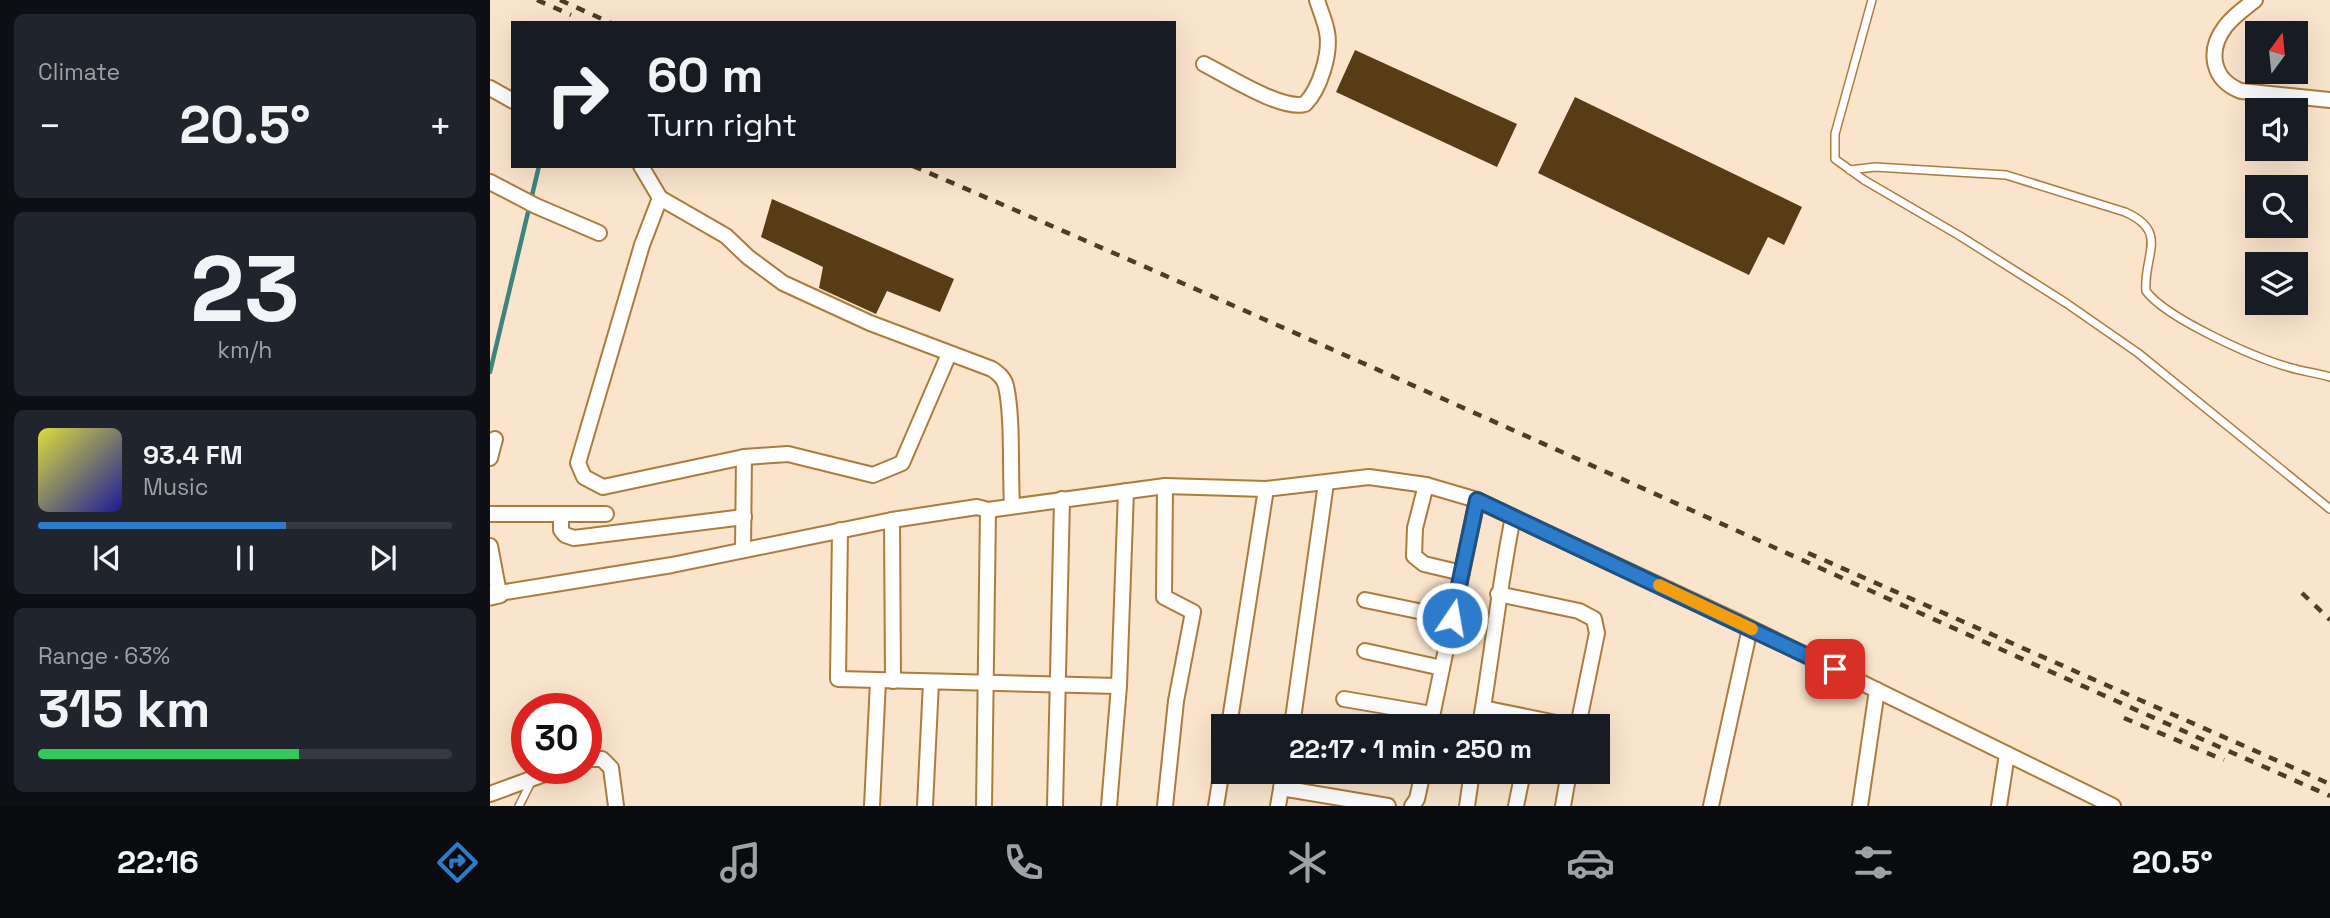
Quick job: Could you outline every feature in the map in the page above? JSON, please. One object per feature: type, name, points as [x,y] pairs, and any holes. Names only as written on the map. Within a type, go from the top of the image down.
[{"type":"street","points":[[1204,64],[1280,102],[1305,104],[1320,76],[1327,43],[1328,33],[1317,0]]},
{"type":"street","points":[[2255,0],[2227,24],[2218,38],[2216,69],[2221,80],[2228,87],[2241,91],[2330,100]]},
{"type":"street","points":[[490,88],[511,100]]},
{"type":"street","points":[[642,168],[660,198],[726,236],[748,257],[783,283],[949,354],[992,369],[1001,376],[1006,385],[1012,505]]},
{"type":"street","points":[[490,182],[536,206],[599,233]]},
{"type":"street","points":[[660,198],[642,245],[578,463],[584,477],[603,487],[744,457],[788,454],[873,475],[902,463],[949,354]]},
{"type":"street","points":[[490,458],[495,439]]},
{"type":"street","points":[[743,550],[744,457]]},
{"type":"street","points":[[490,546],[495,594],[743,550],[892,520],[977,507],[988,510],[1165,486],[1266,489],[1368,477],[1426,485],[1477,500],[1750,628],[2113,806]]},
{"type":"street","points":[[1294,714],[1326,482]]},
{"type":"street","points":[[1426,485],[1414,535],[1414,556],[1424,564],[1462,573]]},
{"type":"street","points":[[1165,486],[1164,597],[1193,612],[1176,701],[1165,806]]},
{"type":"street","points":[[1231,714],[1266,489]]},
{"type":"street","points":[[1109,806],[1119,686],[1126,491]]},
{"type":"street","points":[[1055,806],[1062,499]]},
{"type":"street","points":[[1432,714],[1477,500]]},
{"type":"street","points":[[984,806],[988,510]]},
{"type":"street","points":[[490,514],[606,514]]},
{"type":"street","points":[[561,514],[561,530],[565,535],[574,538],[744,517]]},
{"type":"street","points":[[1482,714],[1493,648],[1498,594],[1513,517]]},
{"type":"street","points":[[872,806],[886,681],[892,520]]},
{"type":"street","points":[[840,530],[838,679],[1119,686]]},
{"type":"street","points":[[1498,594],[1579,611],[1594,619],[1597,633],[1580,714]]},
{"type":"street","points":[[1366,600],[1452,618]]},
{"type":"street","points":[[1711,806],[1750,628]]},
{"type":"street","points":[[1365,651],[1442,668]]},
{"type":"street","points":[[925,806],[931,682]]},
{"type":"street","points":[[1860,806],[1877,690]]},
{"type":"street","points":[[1344,699],[1406,714]]},
{"type":"street","points":[[1483,708],[1504,714]]},
{"type":"street","points":[[1999,806],[2007,754]]},
{"type":"street","points":[[602,759],[611,768],[616,806]]},
{"type":"street","points":[[490,794],[517,784]]},
{"type":"street","points":[[1216,806],[1220,784]]},
{"type":"street","points":[[1278,806],[1282,784]]},
{"type":"street","points":[[1413,806],[1419,784]]},
{"type":"street","points":[[1467,806],[1470,784]]},
{"type":"street","points":[[1516,806],[1521,784]]},
{"type":"street","points":[[1563,806],[1567,784]]},
{"type":"street","points":[[1281,788],[1388,806]]},
{"type":"lane","points":[[1872,0],[1835,134],[1833,154],[1849,170],[1960,236],[2138,353],[2330,509]]},
{"type":"lane","points":[[1849,170],[1875,167],[2007,175],[2125,212],[2139,219],[2148,227],[2152,236],[2146,291],[2162,309],[2263,358],[2287,367],[2330,377]]},
{"type":"lane","points":[[519,806],[530,784]]},
{"type":"building","points":[[1355,50],[1517,124],[1497,167],[1336,92]]},
{"type":"building","points":[[1575,97],[1802,207],[1784,245],[1768,237],[1749,275],[1538,173]]},
{"type":"building","points":[[772,199],[954,279],[940,312],[887,291],[876,314],[819,288],[823,267],[761,237]]},
{"type":"waterway","points":[[490,372],[539,168]]},
{"type":"railway","points":[[537,0],[571,15]]},
{"type":"railway","points":[[560,0],[607,21]]},
{"type":"railway","points":[[918,168],[1268,321],[2330,796]]},
{"type":"railway","points":[[1808,553],[2330,784]]},
{"type":"railway","points":[[2302,593],[2330,620]]},
{"type":"railway","points":[[2124,718],[2224,760]]},
{"type":"slow traffic","points":[[1659,585],[1752,629]]},
{"type":"route","points":[[1452,618],[1477,500],[1835,669]]}]
